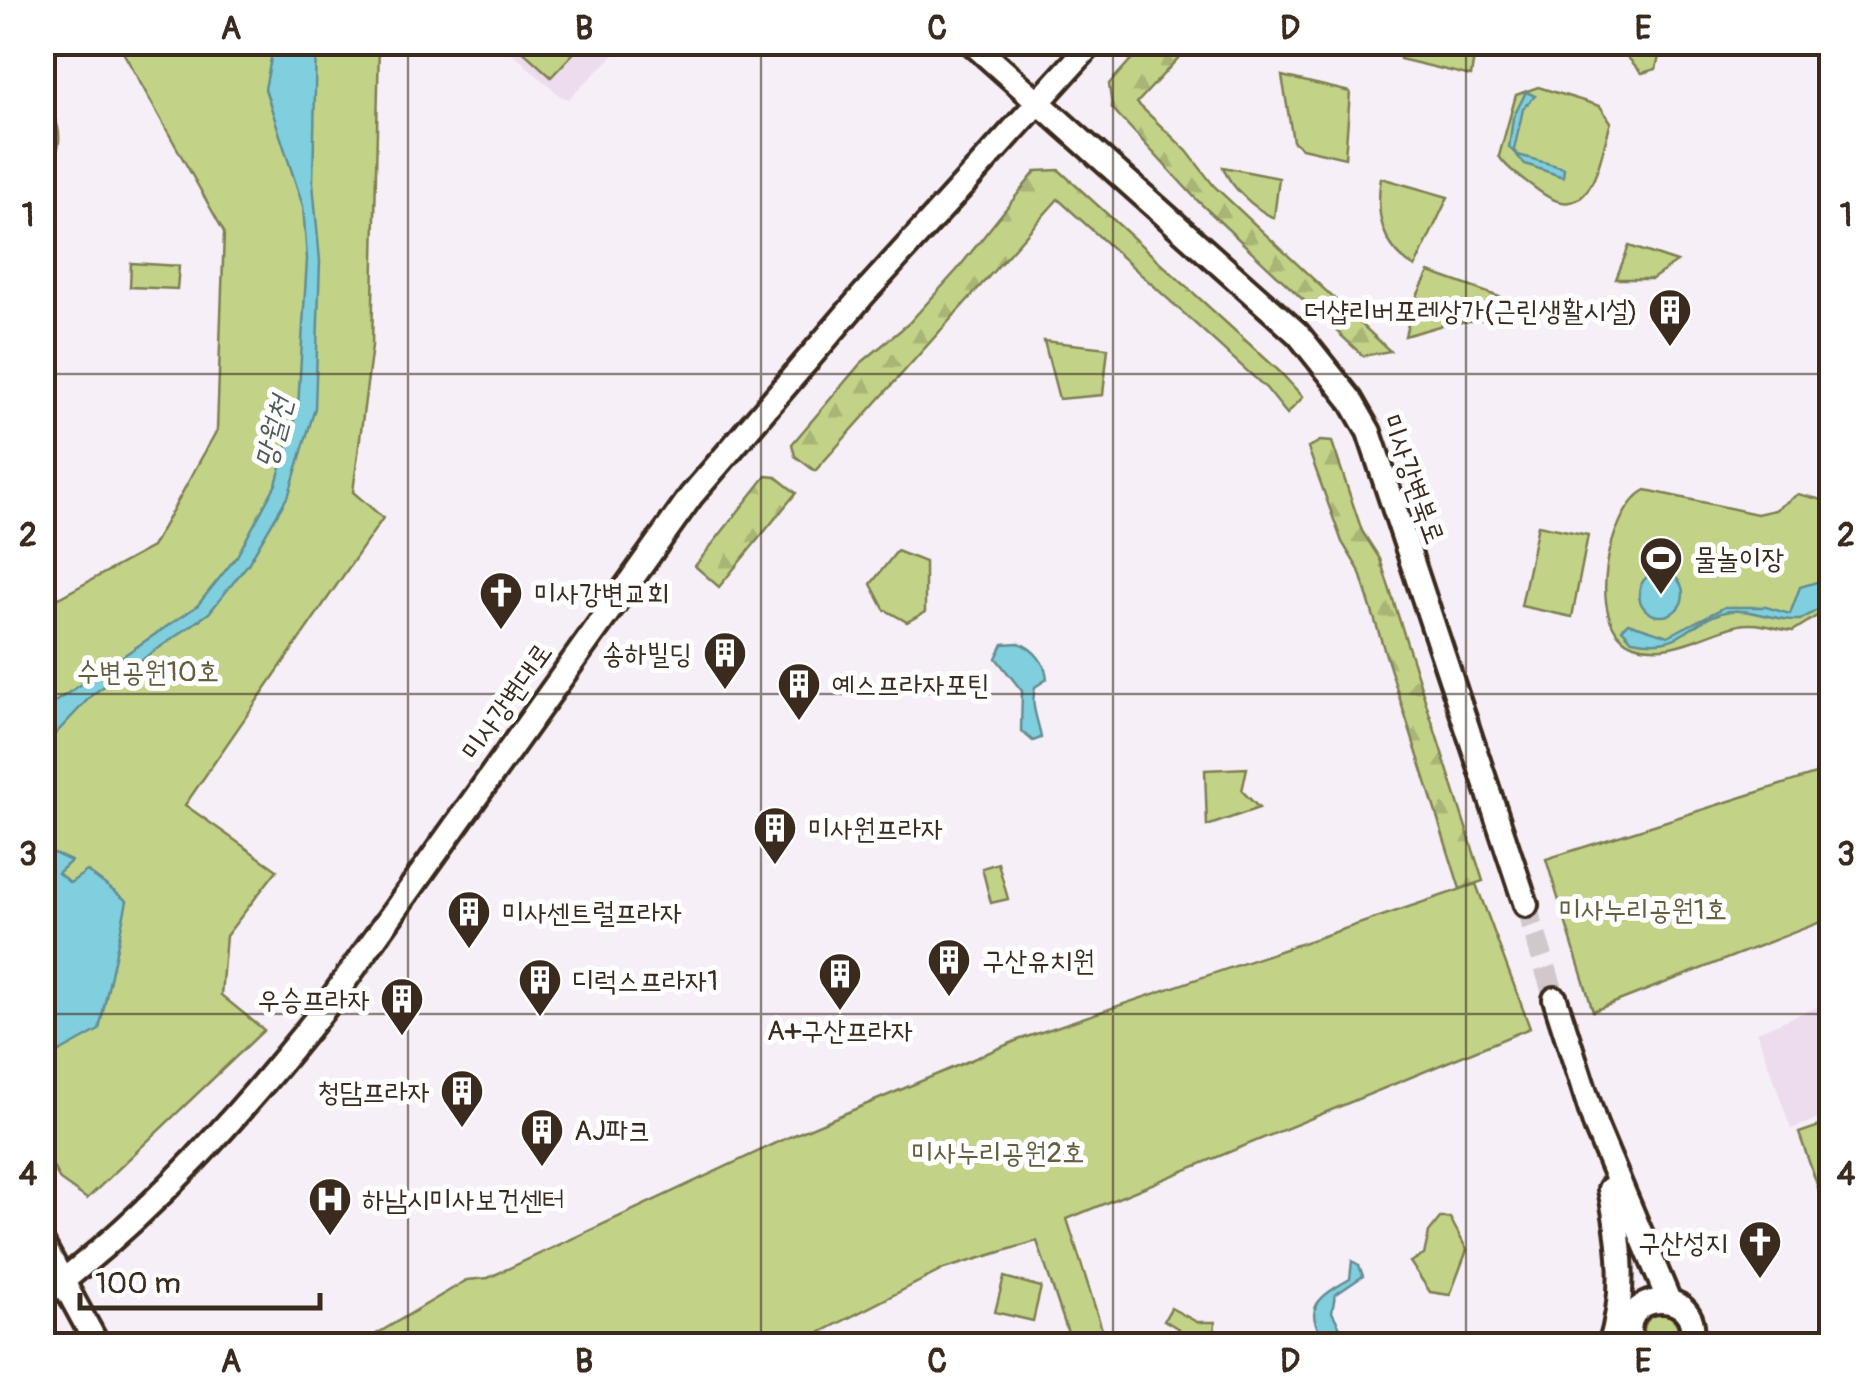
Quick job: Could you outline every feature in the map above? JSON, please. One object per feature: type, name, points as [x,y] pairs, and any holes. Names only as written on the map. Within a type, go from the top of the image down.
[{"type":"main road","name":"미사강변북로","points":[[971,42],[1298,334],[1358,410],[1369,432],[1526,905]]},
{"type":"main road","name":"미사강변대로","points":[[42,1297],[144,1213],[266,1083],[328,1004],[691,496],[863,295],[1093,42]]},
{"type":"main road","points":[[1554,999],[1596,1127],[1668,1301]]},
{"type":"main road","points":[[1596,1127],[1621,1253],[1617,1320],[1625,1344]]},
{"type":"main road","points":[[1621,1189],[1639,1308]]},
{"type":"main road","points":[[42,1243],[98,1346]]},
{"type":"main road","points":[[1625,1344],[1632,1317],[1639,1308],[1658,1300],[1678,1305],[1712,1346]]},
{"type":"main road","points":[[1689,1346],[1691,1320]]},
{"type":"shaded area","points":[[501,43],[626,43],[569,99],[560,96]]},
{"type":"shaded area","points":[[1831,1001],[1831,1114],[1791,1129],[1757,1032]]},
{"type":"green space","name":"수변공원10호","points":[[118,43],[379,43],[372,346],[353,492],[383,518],[185,805],[277,870],[226,936],[221,995],[264,1030],[87,1199],[60,1180],[43,1147],[42,607],[152,547],[217,430],[224,232]]},
{"type":"green space","points":[[514,43],[583,43],[551,77]]},
{"type":"green space","points":[[1146,43],[1192,43],[1137,103],[1187,151],[1214,186],[1390,351],[1363,356],[1198,201],[1112,108],[1109,84]]},
{"type":"green space","points":[[1400,43],[1476,43],[1471,76],[1400,59]]},
{"type":"green space","points":[[1625,43],[1660,51],[1656,69],[1642,73],[1622,51]]},
{"type":"green space","points":[[1282,76],[1350,92],[1345,158],[1302,148],[1293,141]]},
{"type":"green space","points":[[1538,87],[1600,106],[1611,122],[1590,187],[1581,198],[1569,202],[1554,200],[1535,188],[1499,156],[1516,95]]},
{"type":"green space","points":[[43,103],[55,119],[59,136],[56,154],[43,170]]},
{"type":"green space","points":[[1223,167],[1279,178],[1274,218],[1244,197]]},
{"type":"green space","points":[[1059,170],[1303,397],[1287,414],[1266,388],[1058,199],[815,471],[795,456],[792,444],[861,363],[908,324],[957,270],[1036,171]]},
{"type":"green space","points":[[1381,178],[1448,197],[1415,267],[1395,250],[1383,228],[1379,204]]},
{"type":"green space","points":[[1629,246],[1677,262],[1652,279],[1616,279]]},
{"type":"green space","points":[[131,263],[179,266],[177,289],[130,287]]},
{"type":"green space","points":[[1429,272],[1508,300],[1501,317],[1446,324],[1405,336],[1413,304]]},
{"type":"green space","points":[[1044,341],[1108,348],[1103,395],[1059,399]]},
{"type":"green space","points":[[1320,441],[1332,442],[1362,531],[1380,559],[1483,881],[1460,889],[1359,570],[1342,542],[1308,448]]},
{"type":"green space","points":[[766,476],[776,477],[796,493],[719,587],[695,566]]},
{"type":"green space","points":[[1646,490],[1757,514],[1775,510],[1798,494],[1831,502],[1831,607],[1793,631],[1745,624],[1675,646],[1634,645],[1618,634],[1609,616],[1605,593],[1612,543],[1621,520],[1632,501]]},
{"type":"green space","points":[[1538,525],[1588,535],[1572,617],[1521,606]]},
{"type":"green space","points":[[897,551],[925,562],[925,612],[907,622],[884,609],[871,584]]},
{"type":"green space","points":[[1247,768],[1242,791],[1259,808],[1207,826],[1205,770]]},
{"type":"green space","name":"미사누리공원1호","points":[[1831,769],[1831,918],[1593,1011],[1546,859]]},
{"type":"green space","points":[[998,863],[1008,899],[991,903],[982,868]]},
{"type":"green space","name":"미사누리공원2호","points":[[1476,884],[1530,1028],[1067,1219],[1107,1345],[1072,1345],[1037,1241],[944,1269],[796,1345],[358,1345],[467,1280],[488,1278],[787,1138],[1018,1040]]},
{"type":"green space","points":[[1831,1122],[1831,1196],[1822,1199],[1799,1133]]},
{"type":"green space","points":[[1440,1218],[1450,1218],[1467,1250],[1450,1295],[1430,1292],[1410,1262],[1424,1255],[1429,1232]]},
{"type":"green space","points":[[1004,1277],[1041,1287],[1033,1321],[995,1312]]},
{"type":"green space","points":[[1171,1308],[1197,1322],[1215,1322],[1214,1339],[1203,1345],[1181,1343],[1179,1329],[1164,1320]]},
{"type":"green space","points":[[1661,1314],[1673,1319],[1678,1331],[1673,1343],[1661,1348],[1649,1343],[1644,1331],[1649,1319]]},
{"type":"water","name":"망월천","points":[[274,43],[316,43],[313,183],[320,261],[315,408],[289,494],[248,564],[209,613],[93,694],[43,747],[43,710],[197,606],[237,556],[276,484],[298,407],[307,259],[303,206],[265,89]]},
{"type":"water","points":[[1526,92],[1535,96],[1523,109],[1514,150],[1518,155],[1564,168],[1563,177],[1525,164],[1509,147],[1513,118]]},
{"type":"water","name":"물놀이장","points":[[1661,572],[1676,579],[1683,594],[1676,609],[1661,616],[1646,609],[1639,594],[1646,579]]},
{"type":"water","points":[[1823,580],[1831,584],[1831,602],[1800,620],[1731,611],[1708,618],[1682,635],[1662,642],[1632,640],[1622,629],[1628,623],[1668,636],[1725,607],[1766,607],[1790,614],[1800,587]]},
{"type":"water","points":[[1019,643],[1038,657],[1047,679],[1035,687],[1034,707],[1041,738],[1033,741],[1021,731],[1022,691],[996,658],[1003,644]]},
{"type":"water","points":[[42,843],[49,851],[71,861],[58,873],[70,883],[87,871],[127,901],[99,1030],[43,1061]]},
{"type":"water","points":[[1352,1261],[1359,1265],[1363,1276],[1335,1295],[1332,1312],[1345,1337],[1337,1344],[1329,1344],[1314,1313],[1322,1298],[1350,1279]]},
{"type":"tunnel","points":[[1526,905],[1555,999]]},
{"type":"place","name":"더샵리버포레상가(근린생활시설)","points":[[1670,348]]},
{"type":"place","name":"물놀이장","points":[[1661,596]]},
{"type":"place","name":"미사강변교회","points":[[501,631]]},
{"type":"place","name":"송하빌딩","points":[[725,691]]},
{"type":"place","name":"예스프라자포틴","points":[[799,722]]},
{"type":"place","name":"미사원프라자","points":[[775,866]]},
{"type":"place","name":"미사센트럴프라자","points":[[469,950]]},
{"type":"place","name":"구산유치원","points":[[949,998]]},
{"type":"place","name":"A+구산프라자","points":[[840,1012]]},
{"type":"place","name":"디럭스프라자1","points":[[540,1018]]},
{"type":"place","name":"우승프라자","points":[[402,1037]]},
{"type":"place","name":"청담프라자","points":[[462,1129]]},
{"type":"place","name":"AJ파크","points":[[542,1168]]},
{"type":"place","name":"하남시미사보건센터","points":[[330,1237]]},
{"type":"place","name":"구산성지","points":[[1760,1280]]}]
